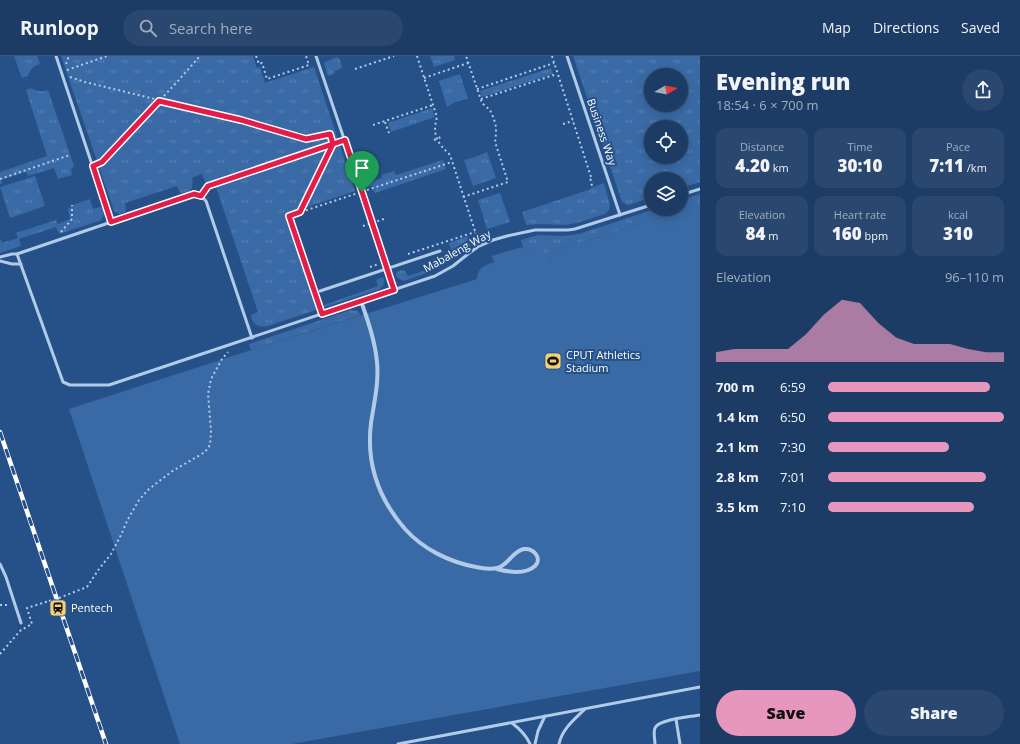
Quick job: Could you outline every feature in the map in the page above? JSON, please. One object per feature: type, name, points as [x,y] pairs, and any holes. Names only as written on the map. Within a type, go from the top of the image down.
[{"type":"street","points":[[361,301],[373,339],[377,363],[376,392],[371,425],[370,455],[373,473],[381,494],[395,517],[405,529],[418,542],[435,553],[468,565],[518,572],[528,570],[535,566],[538,560],[536,553],[532,550],[525,549],[497,568]]},
{"type":"lane","points":[[56,56],[111,222]]},
{"type":"lane","points":[[316,56],[394,290]]},
{"type":"lane","name":"Business Way","points":[[567,56],[620,215]]},
{"type":"lane","points":[[334,107],[339,106]]},
{"type":"lane","points":[[688,193],[700,189]]},
{"type":"lane","points":[[0,257],[17,254],[52,243],[194,194],[201,196],[206,202],[252,338]]},
{"type":"lane","name":"Mabaleng Way","points":[[20,264],[63,382],[70,385],[108,385],[435,276],[453,266],[479,246],[494,240],[535,230],[575,229],[644,207]]},
{"type":"lane","points":[[320,291],[440,251]]},
{"type":"lane","points":[[0,261],[20,264],[17,254]]},
{"type":"lane","points":[[0,564],[6,577],[21,623]]},
{"type":"lane","points":[[398,744],[700,687]]},
{"type":"lane","points":[[559,744],[569,725],[585,709]]},
{"type":"lane","points":[[655,744],[655,727],[662,722],[700,715]]},
{"type":"lane","points":[[535,744],[538,731],[545,716]]},
{"type":"lane","points":[[676,719],[680,744]]},
{"type":"lane","points":[[512,722],[528,738],[530,744]]},
{"type":"path","points":[[69,56],[65,66],[66,70],[107,56]]},
{"type":"path","points":[[93,166],[102,162],[200,56]]},
{"type":"path","points":[[256,56],[259,64],[262,63],[267,79],[309,65],[306,56]]},
{"type":"path","points":[[355,69],[394,56]]},
{"type":"path","points":[[404,255],[475,233],[450,155],[440,146],[437,139],[435,126],[437,117],[417,56]]},
{"type":"path","points":[[463,197],[508,182],[495,142],[496,127],[493,116],[490,110],[482,103],[480,99],[466,56]]},
{"type":"path","points":[[552,56],[591,177],[592,186]]},
{"type":"path","points":[[424,78],[468,63]]},
{"type":"path","points":[[477,89],[554,63]]},
{"type":"path","points":[[480,99],[557,74]]},
{"type":"path","points":[[69,77],[159,101],[241,120],[306,139],[330,134],[333,144],[300,212]]},
{"type":"path","points":[[373,125],[433,105]]},
{"type":"path","points":[[563,124],[573,121]]},
{"type":"path","points":[[385,122],[389,133]]},
{"type":"path","points":[[434,140],[441,137]]},
{"type":"path","points":[[201,196],[208,186],[345,140]]},
{"type":"path","points":[[0,179],[70,155]]},
{"type":"path","points":[[322,314],[314,286],[289,216],[452,162]]},
{"type":"path","points":[[52,243],[72,219],[72,205]]},
{"type":"path","points":[[363,226],[384,219]]},
{"type":"path","points":[[0,654],[21,630],[32,624],[28,608],[87,587],[111,554],[139,500],[171,472],[205,452],[210,444],[211,431],[208,394],[211,378],[222,359],[238,342]]},
{"type":"green space","points":[[14,56],[37,56],[40,64],[32,68],[28,76],[22,78]]},
{"type":"green space","points":[[61,56],[253,56],[257,68],[260,67],[265,83],[314,67],[355,191],[287,214],[319,309],[268,326],[262,327],[254,323],[251,315],[258,312],[216,187],[208,189],[202,174],[192,178],[193,185],[187,192],[180,193],[177,186],[125,203],[126,212],[119,214],[114,211]]},
{"type":"green space","points":[[430,56],[454,56],[455,60],[434,67]]},
{"type":"green space","points":[[573,56],[700,56],[700,182],[688,186],[688,172],[644,172],[644,200],[628,205],[622,202]]},
{"type":"green space","points":[[337,57],[340,59],[342,68],[335,71],[334,74],[328,76],[324,63]]},
{"type":"green space","points":[[551,68],[553,74],[482,97],[480,91]]},
{"type":"green space","points":[[460,74],[468,99],[462,100],[447,107],[439,81]]},
{"type":"green space","points":[[31,88],[40,91],[48,90],[74,166],[71,169],[72,175],[58,179],[54,168],[28,176],[26,172],[1,180],[2,184],[0,184],[0,172],[47,156],[26,90]]},
{"type":"green space","points":[[432,108],[435,117],[391,132],[388,123]]},
{"type":"green space","points":[[487,152],[496,178],[473,186],[464,160]]},
{"type":"green space","points":[[443,160],[446,169],[375,193],[373,186],[367,187],[366,184],[382,178],[382,175],[394,171],[396,175]]},
{"type":"green space","points":[[35,176],[45,206],[10,218],[0,187]]},
{"type":"green space","points":[[604,183],[610,205],[609,210],[605,214],[577,223],[565,225],[526,225],[522,212],[591,189]]},
{"type":"green space","points":[[500,193],[510,222],[487,229],[478,200]]},
{"type":"green space","points":[[700,194],[700,205],[688,209],[688,198]]},
{"type":"green space","points":[[90,199],[93,209],[100,207],[102,208],[104,215],[99,221],[59,234],[56,227],[19,239],[21,246],[0,253],[0,238],[2,243],[18,238],[16,233],[56,220],[58,224],[70,219],[68,209],[71,207],[70,206]]},
{"type":"green space","points":[[700,205],[700,671],[292,744],[180,744],[69,409],[477,279],[480,269],[494,262],[492,256],[522,247],[524,253],[533,250],[543,251],[550,262],[552,261],[550,252],[665,216],[688,216],[688,209]]},
{"type":"green space","points":[[644,213],[644,216],[665,216],[550,252],[552,261],[549,262],[547,256],[534,250],[524,253],[521,240],[538,235],[563,236],[579,234]]},
{"type":"green space","points":[[468,236],[471,245],[447,263],[432,271],[404,281],[396,276],[396,273],[401,270],[405,271],[408,276],[444,264],[442,257],[452,253],[449,243]]},
{"type":"green space","points":[[383,277],[384,283],[380,289],[322,308],[321,306],[378,286],[376,280]]},
{"type":"green space","points":[[351,310],[358,311],[361,315],[251,350],[249,344]]},
{"type":"railway","points":[[0,432],[106,744]]},
{"type":"place","name":"CPUT Athletics Stadium","points":[[553,361]]},
{"type":"place","name":"Pentech","points":[[58,608]]},
{"type":"route","points":[[362,192],[345,140],[338,143],[333,144],[208,186],[201,196],[194,194],[111,222],[93,166],[102,162],[159,101],[241,120],[306,139],[330,134],[333,144],[300,212],[289,216],[322,314],[394,290],[362,192]]}]
